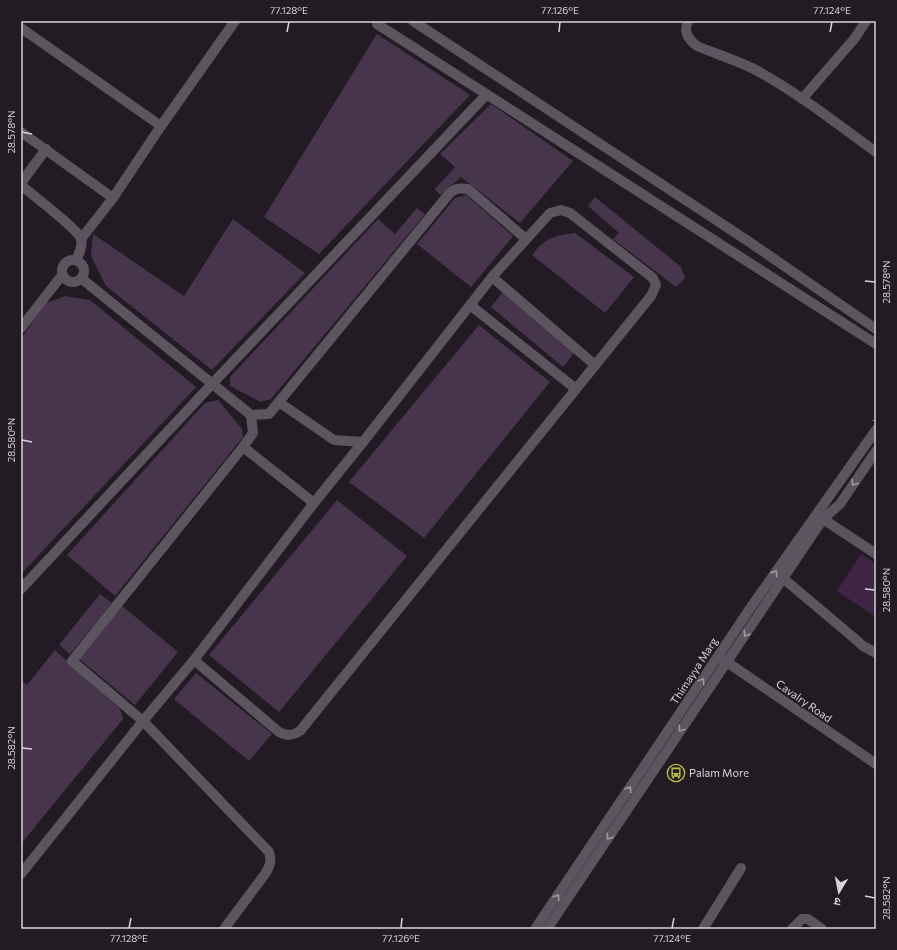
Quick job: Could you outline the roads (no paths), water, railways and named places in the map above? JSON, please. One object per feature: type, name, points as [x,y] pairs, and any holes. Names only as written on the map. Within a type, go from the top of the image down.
[{"type":"street","points":[[76,260],[80,250],[81,239],[113,198],[161,126],[235,21]]},
{"type":"street","points":[[413,21],[748,241],[876,329]]},
{"type":"street","points":[[688,21],[685,29],[687,35],[697,46],[754,69],[802,98],[876,152]]},
{"type":"street","points":[[802,98],[855,38],[866,21]]},
{"type":"street","points":[[377,24],[876,344]]},
{"type":"street","points":[[21,28],[161,126]]},
{"type":"street","points":[[21,589],[212,384],[486,95]]},
{"type":"street","points":[[21,132],[113,198]]},
{"type":"street","points":[[46,149],[21,184],[73,229],[81,239]]},
{"type":"street","points":[[82,279],[251,415],[269,414],[454,189],[468,189],[526,239]]},
{"type":"street","points":[[21,874],[142,721],[194,660],[314,503],[492,277],[550,213],[561,210],[570,213],[653,278],[656,284],[655,290],[300,732],[286,736],[279,732],[194,660]]},
{"type":"street","points":[[21,328],[62,275],[64,264],[71,260],[76,260],[81,263],[84,268],[82,279],[75,282],[70,282],[62,275]]},
{"type":"street","points":[[492,277],[595,365]]},
{"type":"street","points":[[470,305],[576,389]]},
{"type":"street","points":[[280,402],[334,440],[363,442]]},
{"type":"street","points":[[224,929],[270,866],[272,858],[269,852],[142,721],[72,661],[243,447],[253,433],[251,415]]},
{"type":"street","name":"Thimayya Marg","points":[[547,929],[722,659],[750,608],[876,430]]},
{"type":"street","points":[[243,447],[314,503]]},
{"type":"street","name":"Thimayya Marg","points":[[535,929],[722,659],[760,614],[823,519],[840,504],[876,451]]},
{"type":"street","points":[[823,519],[876,554]]},
{"type":"street","points":[[784,579],[864,646],[876,652]]},
{"type":"street","points":[[750,608],[760,614]]},
{"type":"street","name":"Cavalry Road","points":[[722,659],[876,764]]},
{"type":"street","points":[[703,929],[741,868]]},
{"type":"street","points":[[792,929],[798,921],[808,919],[822,929]]},
{"type":"place","name":"Palam More","points":[[676,773]]}]
